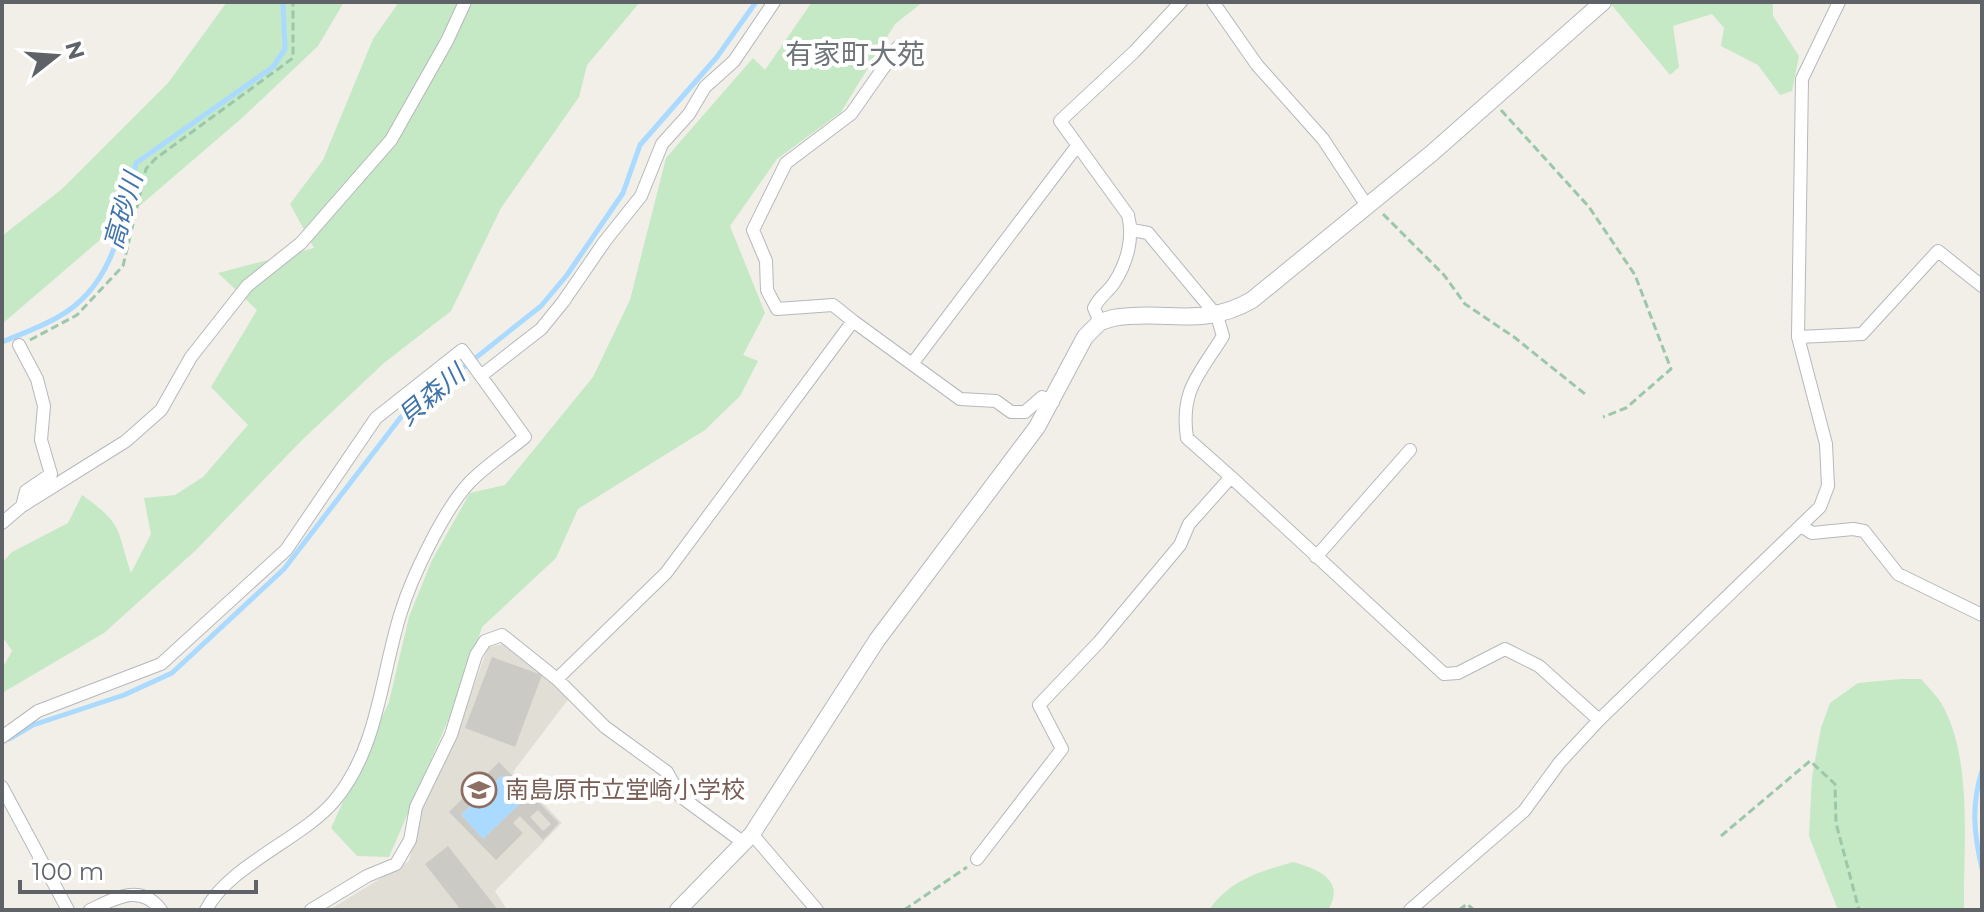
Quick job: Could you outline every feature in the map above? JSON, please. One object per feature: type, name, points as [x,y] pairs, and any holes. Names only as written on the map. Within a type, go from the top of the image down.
[{"type":"street","points":[[2,523],[22,506],[126,441],[161,410],[191,357],[247,286],[301,243],[391,140],[447,41],[465,2]]},
{"type":"street","points":[[480,371],[541,329],[563,302],[641,196],[662,144],[689,114],[705,87],[734,61],[774,2]]},
{"type":"street","points":[[1100,322],[1094,308],[1114,283],[1129,248],[1132,230],[1120,202],[1060,121],[1134,52],[1181,2]]},
{"type":"street","points":[[1213,2],[1257,65],[1323,139],[1370,205]]},
{"type":"street","points":[[678,910],[748,839],[877,640],[1053,402],[1085,337],[1100,322],[1126,315],[1197,319],[1217,316],[1252,300],[1493,101],[1603,2]]},
{"type":"street","points":[[1410,910],[1524,811],[1560,762],[1599,720],[1820,507],[1828,486],[1826,444],[1798,337],[1802,79],[1839,2]]},
{"type":"street","points":[[898,47],[851,114],[786,163],[753,230],[766,261],[767,290],[777,309],[833,305],[960,399],[996,401],[1011,412],[1025,412],[1042,397],[1053,402]]},
{"type":"street","points":[[912,364],[1077,146]]},
{"type":"street","points":[[1132,230],[1148,233],[1217,316],[1223,336],[1187,394],[1183,410],[1187,438],[1444,674],[1458,673],[1505,649],[1539,666],[1599,720]]},
{"type":"street","points":[[1798,337],[1862,334],[1938,251],[1982,286]]},
{"type":"street","points":[[557,679],[666,573],[853,321]]},
{"type":"street","points":[[19,345],[37,379],[44,406],[41,440],[51,474],[26,491],[22,506]]},
{"type":"street","points":[[2,737],[38,711],[161,664],[286,550],[376,418],[462,350],[525,437],[468,484],[425,553],[401,611],[381,700],[362,754],[335,801],[232,881],[206,910]]},
{"type":"street","points":[[1316,557],[1410,450]]},
{"type":"street","points":[[977,859],[1062,749],[1039,705],[1110,630],[1180,545],[1189,524],[1231,477]]},
{"type":"street","points":[[1801,526],[1812,533],[1853,529],[1864,531],[1898,574],[1982,615]]},
{"type":"street","points":[[311,910],[367,876],[396,864],[410,840],[416,807],[451,735],[476,655],[485,641],[502,635],[557,679],[605,727],[667,772],[680,796],[748,839],[817,910]]},
{"type":"street","points":[[2,787],[68,910]]},
{"type":"street","points":[[90,910],[133,893],[152,898],[161,910]]},
{"type":"path","points":[[19,345],[77,315],[123,266],[146,169],[155,159],[293,58],[293,2]]},
{"type":"path","points":[[1493,101],[1589,207],[1635,275],[1671,369],[1626,408],[1603,417]]},
{"type":"path","points":[[1370,205],[1444,275],[1465,304],[1514,337],[1585,394]]},
{"type":"path","points":[[1721,836],[1810,761],[1835,784],[1836,823],[1859,910]]},
{"type":"path","points":[[904,910],[977,859]]},
{"type":"path","points":[[1459,910],[1467,904],[1474,910]]},
{"type":"shaded area","name":"南島原市立堂崎小学校","points":[[505,644],[570,697],[513,772],[562,823],[495,891],[507,910],[329,910],[409,861],[421,807],[459,727],[488,647]]},
{"type":"green space","points":[[227,2],[344,2],[318,46],[242,118],[2,324],[2,236],[62,189],[168,83]]},
{"type":"green space","points":[[399,2],[640,2],[587,65],[579,97],[501,208],[451,311],[384,363],[302,440],[196,550],[104,633],[2,693],[2,669],[12,651],[2,636],[2,563],[12,552],[68,523],[82,495],[117,528],[131,573],[151,534],[144,498],[175,495],[203,477],[248,425],[211,387],[257,310],[218,273],[314,248],[290,204],[323,160],[373,39]]},
{"type":"green space","points":[[812,2],[923,2],[895,24],[841,112],[777,159],[730,226],[765,313],[743,355],[758,361],[740,396],[705,430],[578,509],[556,558],[482,627],[462,688],[389,857],[357,856],[331,828],[389,702],[409,617],[432,560],[470,493],[505,485],[593,377],[630,300],[666,158],[753,58],[765,70]]},
{"type":"green space","points":[[1773,2],[1773,16],[1799,56],[1792,91],[1780,95],[1758,65],[1721,46],[1724,28],[1712,14],[1673,26],[1679,67],[1670,75],[1610,3]]},
{"type":"green space","points":[[1921,679],[1942,704],[1953,731],[1963,781],[1964,910],[1838,910],[1809,836],[1812,777],[1821,728],[1830,703],[1858,683]]},
{"type":"green space","points":[[1293,862],[1327,877],[1334,891],[1328,910],[1209,910],[1236,884]]},
{"type":"water","points":[[502,775],[525,799],[483,839],[461,815]]},
{"type":"building","points":[[492,657],[542,675],[515,747],[465,728]]},
{"type":"building","points":[[499,762],[559,823],[543,840],[520,816],[513,823],[523,833],[496,860],[449,812]],"holes":[[[502,775],[525,799],[483,839],[461,815]],[[538,810],[551,824],[543,831],[530,817]]]},
{"type":"building","points":[[448,846],[498,910],[461,910],[425,864]]},
{"type":"waterway","name":"高砂川","points":[[2,342],[58,317],[77,304],[92,288],[114,250],[136,163],[273,67],[285,49],[283,2]]},
{"type":"waterway","name":"貝森川","points":[[9,739],[33,725],[124,695],[172,673],[284,569],[401,417],[541,306],[567,275],[623,193],[640,145],[717,57],[756,2]]},
{"type":"waterway","points":[[1982,771],[1976,796],[1975,820],[1982,869]]},
{"type":"place","name":"南島原市立堂崎小学校","points":[[479,790]]},
{"type":"district","name":"有家町大苑","points":[[855,54]]}]
